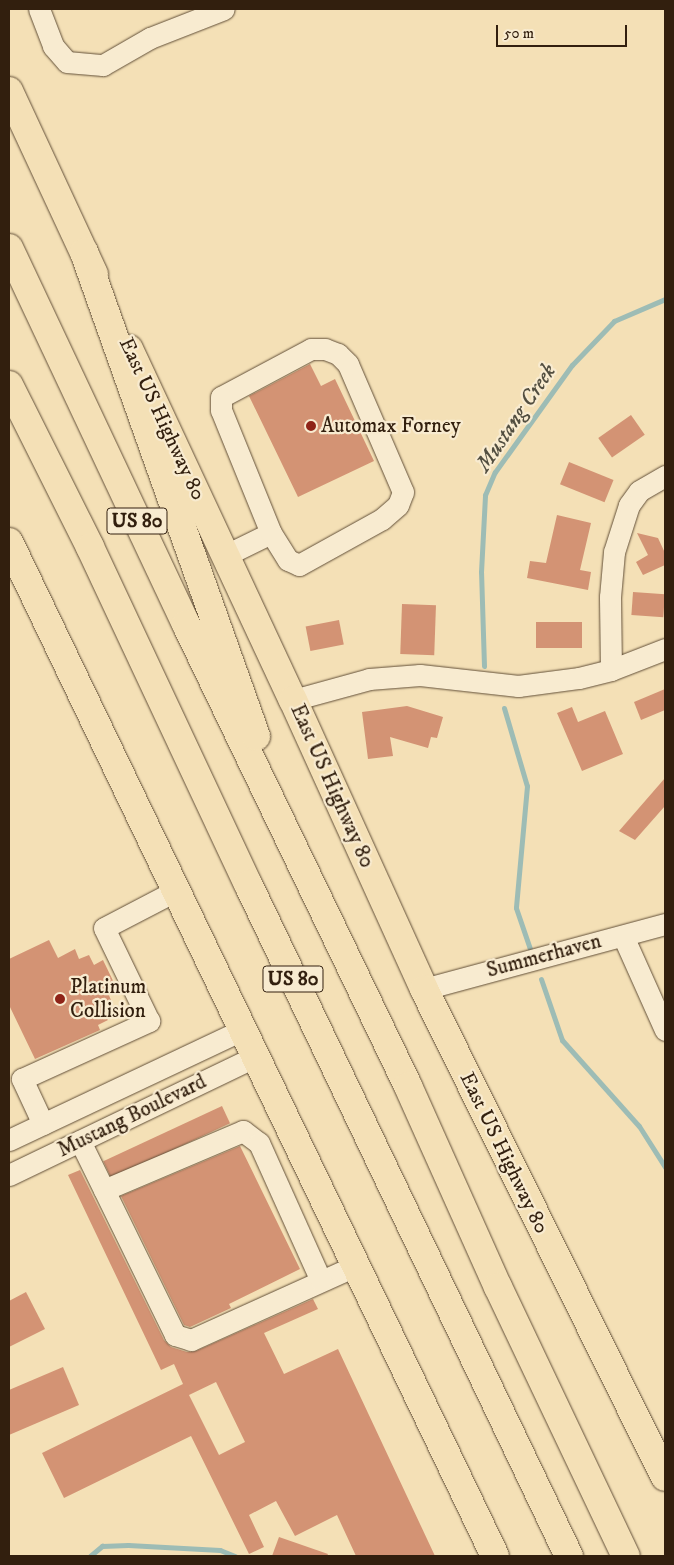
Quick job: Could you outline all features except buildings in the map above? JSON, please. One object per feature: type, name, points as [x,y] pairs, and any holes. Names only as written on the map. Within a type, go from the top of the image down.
[{"type":"main road","name":"East US Highway 80","points":[[9,91],[226,555],[424,989],[665,1476]]},
{"type":"main road","name":"US 80","points":[[9,248],[408,1086],[498,1287],[626,1556]]},
{"type":"main road","points":[[84,252],[254,730],[268,794]]},
{"type":"main road","name":"US 80","points":[[12,392],[90,547],[252,893],[569,1556]]},
{"type":"main road","points":[[9,542],[495,1556]]},
{"type":"street","points":[[39,9],[53,46],[67,62],[103,65],[150,38],[224,9]]},
{"type":"street","points":[[311,349],[325,349],[338,354],[348,364],[404,492],[398,505],[382,519],[298,566],[288,560],[271,533],[221,410],[221,397],[311,349]]},
{"type":"street","points":[[611,670],[610,597],[614,552],[629,505],[640,492],[665,476]]},
{"type":"street","points":[[226,555],[271,533]]},
{"type":"street","points":[[293,700],[369,679],[420,675],[518,686],[579,678],[611,670],[665,649]]},
{"type":"street","points":[[43,1124],[22,1079],[149,1021],[104,928],[177,890]]},
{"type":"street","name":"Summerhaven","points":[[424,989],[665,924]]},
{"type":"street","points":[[623,936],[665,1030]]},
{"type":"street","name":"Mustang Boulevard","points":[[9,1140],[244,1029]]},
{"type":"street","name":"Mustang Boulevard","points":[[9,1175],[256,1056]]},
{"type":"street","points":[[104,1190],[242,1130],[259,1143],[321,1281]]},
{"type":"street","points":[[80,1141],[175,1335],[191,1340],[355,1266]]},
{"type":"waterway","name":"Mustang Creek","points":[[484,666],[481,572],[485,495],[495,472],[572,365],[614,321],[665,299]]},
{"type":"waterway","name":"Mustang Creek","points":[[504,708],[527,786],[516,908],[530,949]]},
{"type":"waterway","name":"Mustang Creek","points":[[541,979],[562,1040],[639,1126],[665,1167]]},
{"type":"waterway","name":"Mustang Creek","points":[[90,1556],[102,1546],[128,1545],[220,1550],[235,1556]]},
{"type":"place","name":"Automax Forney","points":[[311,426]]},
{"type":"place","name":"Platinum Collision","points":[[60,999]]}]
